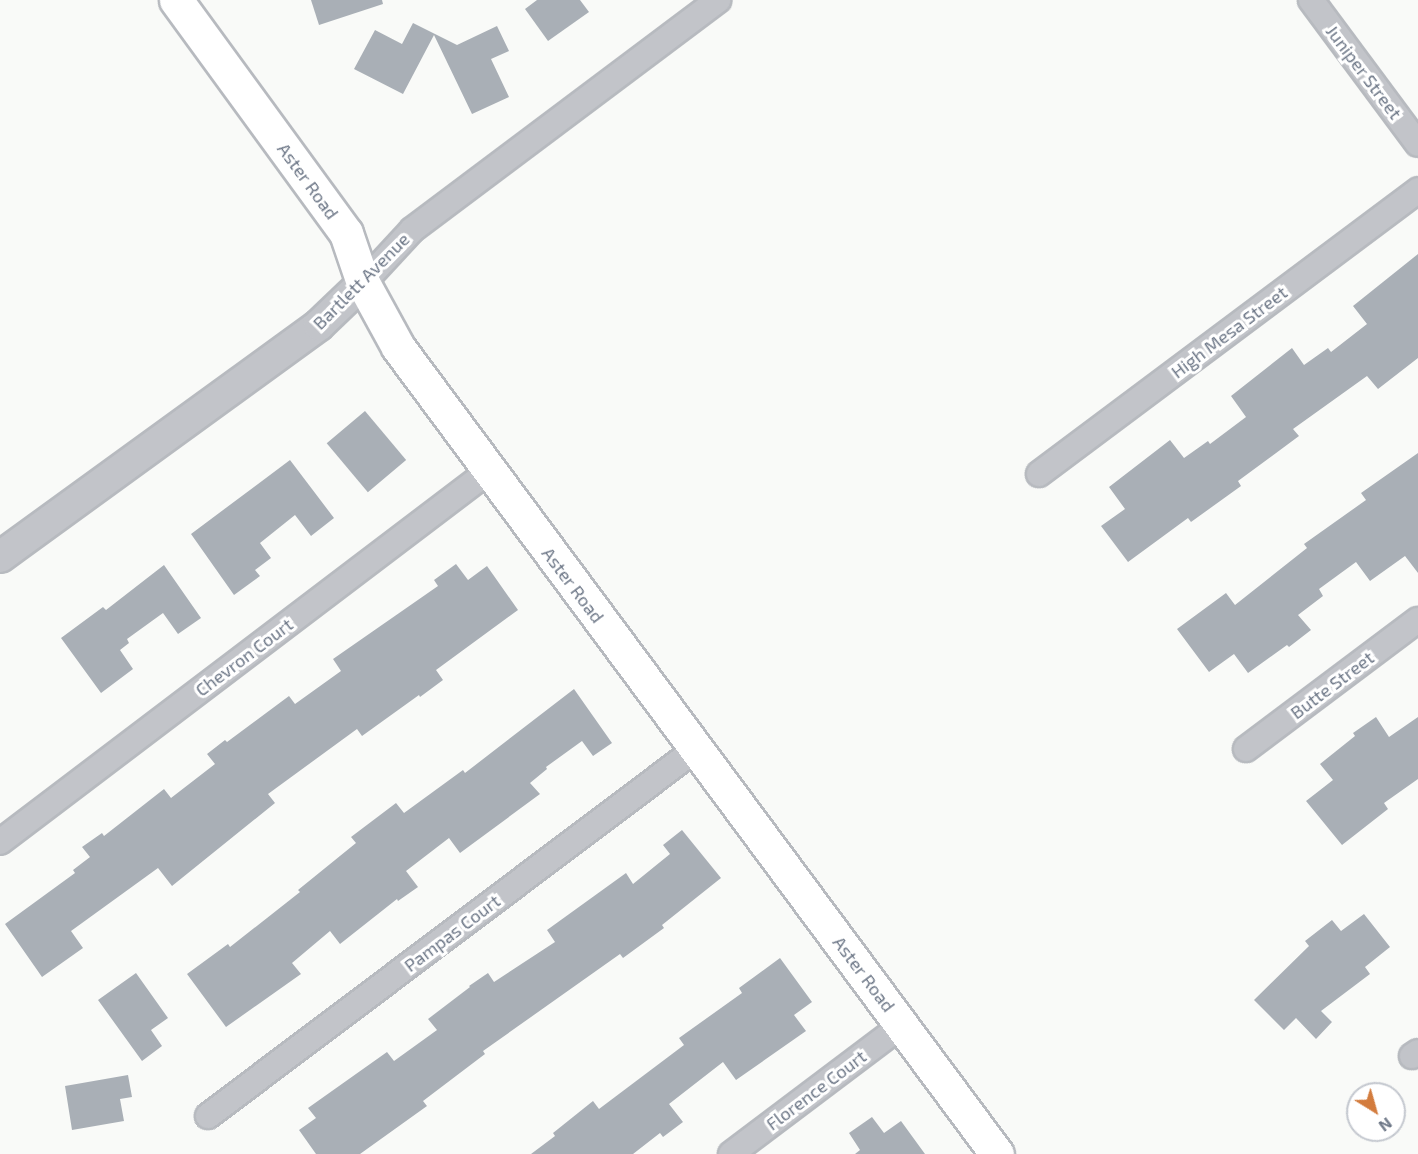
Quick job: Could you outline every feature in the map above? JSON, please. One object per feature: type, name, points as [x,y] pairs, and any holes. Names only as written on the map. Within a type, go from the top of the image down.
[{"type":"main road","name":"Aster Road","points":[[176,0],[346,233],[363,283],[398,347],[997,1154]]},
{"type":"street","name":"Bartlett Avenue","points":[[0,557],[319,325],[363,283],[412,230],[718,0]]},
{"type":"street","name":"Juniper Street","points":[[1311,0],[1418,144]]},
{"type":"street","name":"High Mesa Street","points":[[1039,474],[1418,190]]},
{"type":"street","name":"Chevron Court","points":[[0,842],[489,471]]},
{"type":"street","name":"Butte Street","points":[[1246,749],[1418,620]]},
{"type":"street","name":"Pampas Court","points":[[208,1116],[696,749]]},
{"type":"street","name":"Florence Court","points":[[731,1154],[902,1025]]},
{"type":"building","points":[[311,0],[382,0],[383,4],[319,25]]},
{"type":"building","points":[[537,0],[580,0],[589,12],[548,41],[525,9]]},
{"type":"building","points":[[413,23],[457,45],[497,26],[509,51],[491,59],[509,97],[472,114],[434,35],[403,94],[354,69],[375,30],[402,44]]},
{"type":"building","points":[[1418,254],[1418,358],[1378,389],[1367,376],[1293,429],[1299,436],[1238,481],[1241,486],[1191,522],[1188,518],[1128,562],[1101,526],[1125,509],[1109,487],[1170,440],[1184,458],[1208,441],[1210,444],[1246,417],[1231,396],[1292,348],[1304,365],[1328,348],[1331,352],[1367,324],[1353,306]]},
{"type":"building","points":[[365,411],[406,460],[368,492],[327,443]]},
{"type":"building","points":[[1418,453],[1418,573],[1405,556],[1370,581],[1356,562],[1319,589],[1323,596],[1298,615],[1311,630],[1289,647],[1287,645],[1248,673],[1234,654],[1209,672],[1177,629],[1226,593],[1235,605],[1307,548],[1304,544],[1366,500],[1361,493]]},
{"type":"building","points":[[290,460],[334,518],[311,536],[295,515],[260,543],[271,558],[255,570],[260,576],[234,595],[191,534]]},
{"type":"building","points":[[456,564],[468,580],[487,566],[518,610],[436,670],[443,680],[420,697],[419,695],[362,736],[357,729],[268,794],[275,803],[172,886],[158,868],[71,931],[83,948],[42,977],[5,924],[75,873],[73,870],[90,857],[82,847],[102,833],[104,836],[164,789],[171,798],[215,764],[207,754],[225,740],[227,742],[289,696],[295,704],[341,671],[333,659],[438,586],[434,580]]},
{"type":"building","points":[[164,565],[201,618],[178,634],[163,613],[127,639],[129,643],[120,650],[133,669],[101,693],[61,638],[103,607],[106,610]]},
{"type":"building","points":[[574,689],[612,743],[593,756],[582,741],[546,767],[547,769],[530,783],[540,794],[460,853],[449,838],[406,871],[418,887],[398,901],[397,899],[340,944],[330,931],[292,963],[301,974],[226,1027],[187,974],[228,944],[230,947],[300,892],[298,890],[356,843],[351,837],[396,803],[404,813],[463,770],[465,773]]},
{"type":"building","points":[[1376,717],[1389,737],[1418,717],[1418,779],[1384,803],[1388,809],[1342,845],[1306,801],[1333,780],[1320,764],[1355,736],[1353,733]]},
{"type":"building","points":[[682,830],[721,878],[662,925],[664,928],[623,958],[620,954],[483,1051],[485,1054],[423,1101],[427,1106],[360,1154],[316,1154],[299,1130],[316,1118],[308,1108],[387,1052],[394,1061],[437,1030],[428,1019],[488,973],[494,982],[555,942],[547,930],[626,873],[633,884],[670,854],[663,845]]},
{"type":"building","points":[[1364,914],[1390,947],[1365,967],[1370,974],[1321,1011],[1332,1022],[1316,1039],[1296,1018],[1284,1030],[1254,1000],[1309,946],[1305,941],[1332,920],[1341,931]]},
{"type":"building","points":[[780,958],[812,1002],[794,1015],[806,1031],[736,1080],[723,1062],[669,1104],[683,1122],[663,1137],[660,1133],[633,1154],[531,1154],[555,1136],[553,1133],[593,1101],[599,1109],[684,1045],[679,1038],[742,993],[739,988]]},
{"type":"building","points":[[136,973],[168,1018],[151,1030],[162,1046],[142,1061],[98,1000]]},
{"type":"building","points":[[128,1075],[132,1097],[120,1099],[124,1121],[72,1130],[65,1086]]},
{"type":"building","points":[[872,1117],[884,1133],[901,1121],[925,1154],[855,1154],[860,1150],[849,1133]]}]
